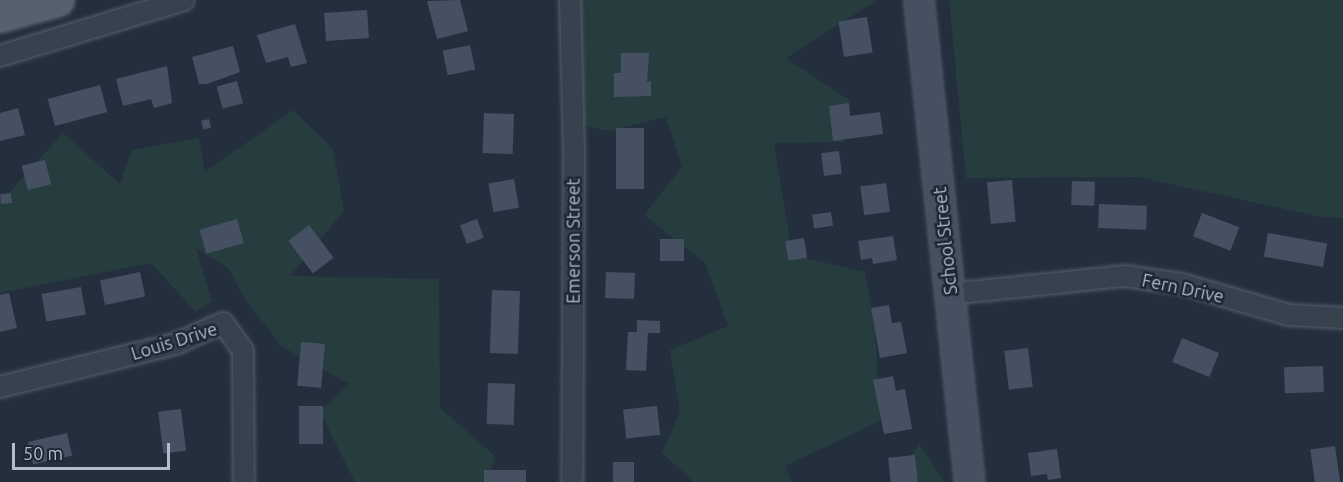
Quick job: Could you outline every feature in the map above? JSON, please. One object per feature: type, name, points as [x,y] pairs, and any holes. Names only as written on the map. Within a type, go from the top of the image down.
[{"type":"main road","points":[[0,16],[58,0]]},
{"type":"main road","name":"School Street","points":[[919,0],[970,482]]},
{"type":"street","points":[[0,56],[184,0]]},
{"type":"street","name":"Emerson Street","points":[[570,0],[574,148],[572,482]]},
{"type":"street","name":"Fern Drive","points":[[950,294],[1125,276],[1182,284],[1289,315],[1343,318]]},
{"type":"street","name":"Louis Drive","points":[[0,387],[175,344],[223,323],[243,351],[244,482]]},
{"type":"green space","points":[[570,0],[877,0],[786,58],[849,100],[844,142],[774,143],[792,255],[865,272],[875,327],[880,421],[785,466],[792,482],[694,482],[662,453],[680,412],[670,350],[728,326],[705,263],[644,215],[682,167],[666,117],[609,131],[573,123]]},
{"type":"green space","points":[[949,0],[1343,0],[1343,218],[1321,217],[1138,177],[966,178]]},
{"type":"green space","points":[[293,110],[333,149],[344,211],[290,276],[439,279],[440,408],[495,456],[488,482],[355,482],[320,412],[349,384],[281,346],[244,297],[228,268],[196,248],[212,301],[196,312],[151,263],[0,293],[0,195],[7,195],[63,133],[120,184],[132,150],[199,138],[205,172]]},
{"type":"green space","points":[[919,444],[945,482],[892,482]]},
{"type":"building","points":[[460,0],[468,31],[437,39],[427,1]]},
{"type":"building","points":[[367,10],[369,38],[326,41],[324,13]]},
{"type":"building","points":[[867,17],[873,53],[844,57],[838,22]]},
{"type":"building","points":[[295,24],[307,63],[291,67],[288,57],[266,63],[257,35]]},
{"type":"building","points":[[470,45],[475,69],[448,75],[443,51]]},
{"type":"building","points":[[233,46],[240,72],[207,84],[199,84],[192,57]]},
{"type":"building","points":[[621,53],[649,53],[647,82],[651,81],[651,96],[614,97],[614,73],[621,73]]},
{"type":"building","points":[[167,66],[172,103],[154,108],[151,99],[123,106],[116,79]]},
{"type":"building","points":[[237,81],[243,103],[223,109],[217,86]]},
{"type":"building","points":[[100,85],[107,112],[55,126],[48,99]]},
{"type":"building","points":[[849,103],[850,116],[880,112],[883,134],[833,141],[829,106]]},
{"type":"building","points":[[18,108],[25,135],[0,141],[0,113]]},
{"type":"building","points":[[484,113],[514,114],[513,154],[483,153]]},
{"type":"building","points":[[209,119],[211,128],[203,130],[201,121]]},
{"type":"building","points":[[616,128],[644,128],[644,189],[616,189]]},
{"type":"building","points":[[839,151],[842,174],[824,176],[821,153]]},
{"type":"building","points":[[45,160],[51,184],[28,190],[22,166]]},
{"type":"building","points":[[514,179],[519,208],[493,212],[488,184]]},
{"type":"building","points":[[1012,180],[1016,222],[991,224],[987,182]]},
{"type":"building","points":[[1072,181],[1095,182],[1094,206],[1071,205]]},
{"type":"building","points":[[886,183],[890,212],[864,215],[860,187]]},
{"type":"building","points":[[11,193],[12,203],[1,204],[0,194]]},
{"type":"building","points":[[1099,204],[1147,206],[1146,230],[1098,228]]},
{"type":"building","points":[[831,212],[833,226],[814,229],[812,215]]},
{"type":"building","points":[[1202,213],[1239,227],[1230,251],[1193,236]]},
{"type":"building","points":[[237,219],[244,243],[206,254],[200,230]]},
{"type":"building","points":[[477,219],[484,238],[467,244],[460,225]]},
{"type":"building","points":[[309,225],[334,258],[313,273],[288,241]]},
{"type":"building","points":[[1268,233],[1327,243],[1323,267],[1264,257]]},
{"type":"building","points":[[893,236],[897,260],[873,264],[872,258],[861,260],[858,241]]},
{"type":"building","points":[[804,238],[807,258],[788,261],[785,241]]},
{"type":"building","points":[[660,239],[684,239],[684,261],[660,261]]},
{"type":"building","points":[[140,272],[145,296],[105,305],[100,281]]},
{"type":"building","points":[[606,272],[635,273],[634,299],[605,298]]},
{"type":"building","points":[[81,287],[86,315],[46,322],[42,294]]},
{"type":"building","points":[[492,290],[520,291],[518,354],[490,353]]},
{"type":"building","points":[[9,293],[17,328],[0,332],[0,295]]},
{"type":"building","points":[[889,305],[892,323],[901,322],[907,353],[880,358],[871,308]]},
{"type":"building","points":[[637,320],[660,321],[660,333],[648,333],[646,371],[626,370],[628,332],[637,332]]},
{"type":"building","points":[[1182,338],[1219,353],[1209,377],[1172,362]]},
{"type":"building","points":[[301,342],[325,344],[321,388],[297,386]]},
{"type":"building","points":[[1028,348],[1033,387],[1009,390],[1004,351]]},
{"type":"building","points":[[1323,366],[1324,392],[1285,393],[1284,367]]},
{"type":"building","points":[[893,376],[896,391],[905,389],[912,429],[884,434],[873,380]]},
{"type":"building","points":[[488,383],[515,384],[514,425],[487,424]]},
{"type":"building","points":[[299,406],[323,406],[323,444],[299,444]]},
{"type":"building","points":[[657,406],[660,435],[626,438],[623,410]]},
{"type":"building","points":[[181,409],[186,451],[163,453],[158,412]]},
{"type":"building","points":[[67,433],[72,455],[33,464],[28,442]]},
{"type":"building","points":[[1335,446],[1340,482],[1315,482],[1310,449]]},
{"type":"building","points":[[1057,449],[1061,478],[1048,480],[1047,474],[1031,476],[1028,453]]},
{"type":"building","points":[[915,455],[918,482],[891,482],[888,458]]},
{"type":"building","points":[[613,462],[634,462],[634,482],[613,482]]},
{"type":"building","points":[[484,470],[526,470],[526,482],[484,482]]}]
